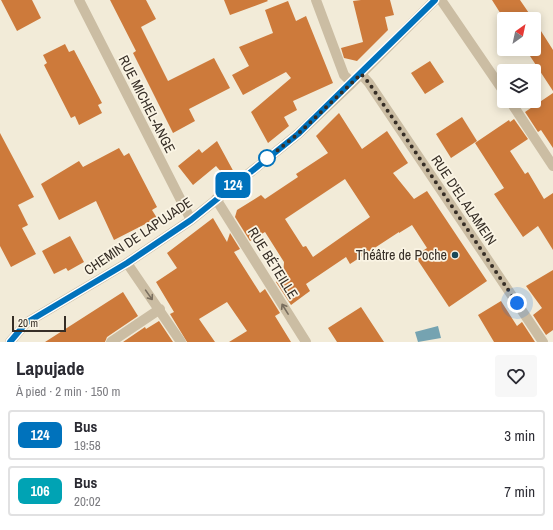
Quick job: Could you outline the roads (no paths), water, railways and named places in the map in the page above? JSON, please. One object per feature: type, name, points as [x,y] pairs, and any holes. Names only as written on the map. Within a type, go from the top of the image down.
[{"type":"street","name":"RUE MICHEL-ANGE","points":[[79,0],[191,220]]},
{"type":"street","points":[[316,0],[344,75],[352,83]]},
{"type":"street","name":"CHEMIN DE LAPUJADE","points":[[10,342],[26,323],[127,263],[191,220],[298,134],[352,83],[435,0]]},
{"type":"street","points":[[441,0],[497,82]]},
{"type":"street","name":"RUE D'EL ALAMEIN","points":[[361,74],[369,83],[543,342]]},
{"type":"street","points":[[515,108],[553,166]]},
{"type":"street","name":"RUE BÉTEILLE","points":[[216,199],[306,342]]},
{"type":"street","points":[[127,263],[160,309],[181,342]]},
{"type":"street","points":[[111,342],[160,309]]},
{"type":"water","points":[[438,326],[441,338],[418,342],[415,332]]},
{"type":"place","name":"Théâtre de Poche","points":[[455,255]]}]
